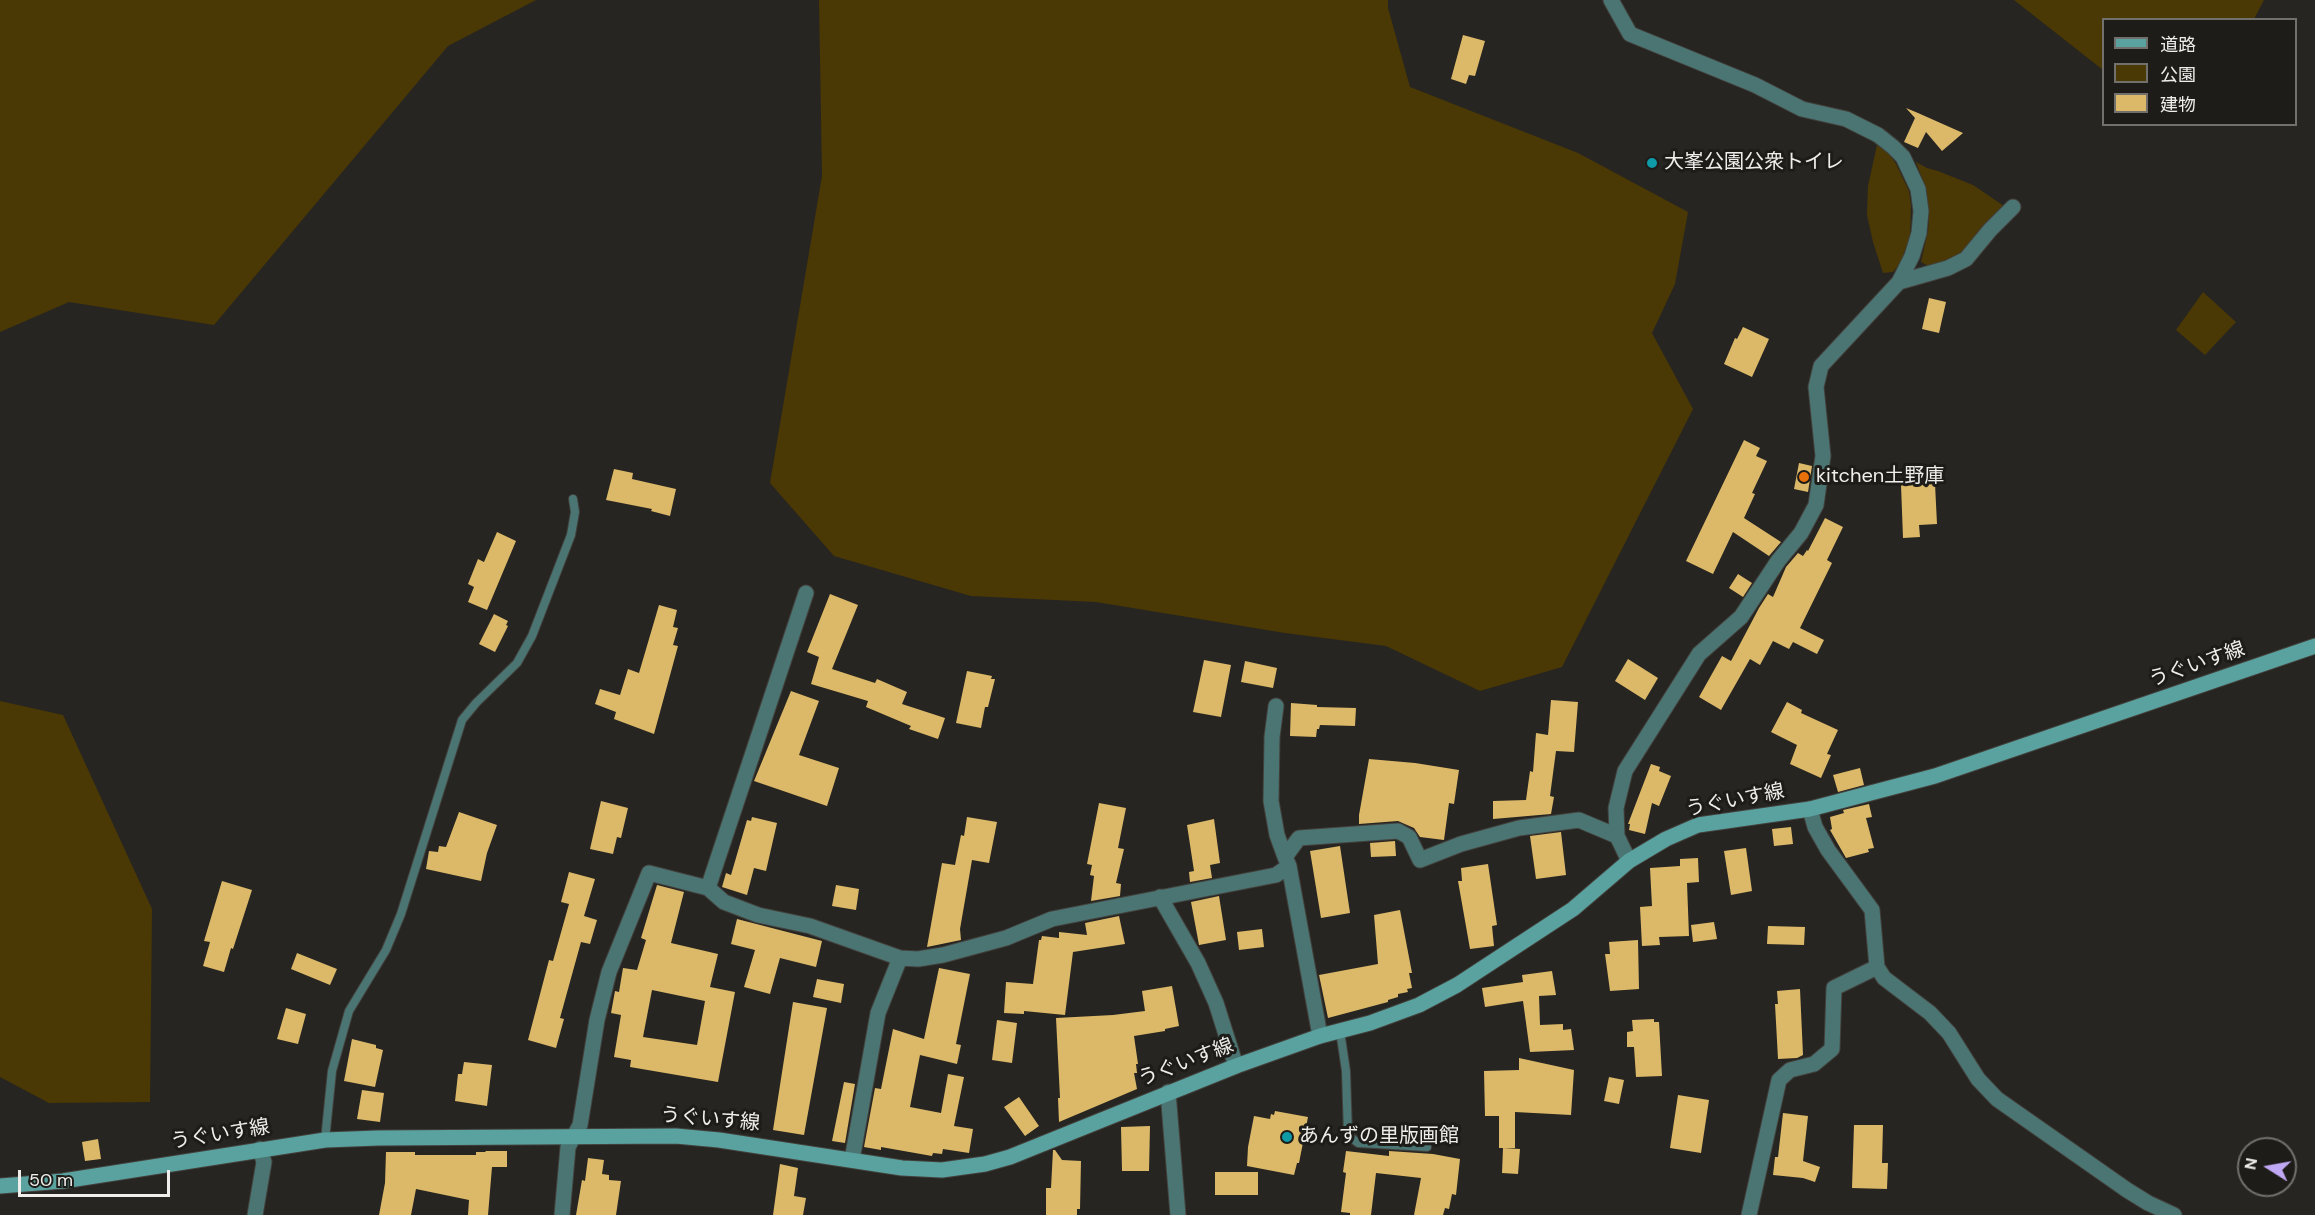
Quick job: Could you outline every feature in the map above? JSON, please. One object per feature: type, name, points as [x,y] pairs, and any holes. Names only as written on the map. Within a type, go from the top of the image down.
[{"type":"street","points":[[1611,0],[1630,34],[1755,85],[1802,109],[1846,118],[1878,135],[1903,157],[1918,189],[1921,210],[1919,233],[1912,256],[1899,282],[1821,366],[1816,387],[1823,456],[1822,472],[1816,505],[1810,518],[1741,617],[1699,654],[1625,771],[1616,808],[1617,836],[1629,861]]},
{"type":"street","points":[[1899,282],[1948,268],[1966,259],[2013,207]]},
{"type":"street","points":[[708,888],[806,593]]},
{"type":"street","name":"うぐいす線","points":[[0,1186],[63,1180],[325,1140],[658,1136],[719,1140],[902,1168],[942,1170],[985,1164],[1010,1157],[1236,1066],[1320,1036],[1419,1005],[1457,985],[1573,909],[1629,861],[1666,838],[1698,825],[1810,809],[1935,776],[2315,646]]},
{"type":"street","points":[[1276,706],[1272,737],[1271,801],[1277,835],[1287,862],[1320,1036]]},
{"type":"street","points":[[1810,809],[1815,827],[1828,850],[1872,910],[1876,967],[1884,978],[1930,1013],[1949,1033],[1971,1069],[1998,1098],[2127,1190],[2174,1215]]},
{"type":"street","points":[[561,1215],[568,1147],[580,1125],[597,1020],[609,972],[649,873],[708,888],[724,902],[758,915],[810,926],[900,958],[918,959],[943,955],[1006,938],[1052,919],[1276,875],[1287,862],[1299,838],[1398,831],[1409,837],[1420,860],[1461,844],[1519,828],[1579,820],[1617,836]]},
{"type":"street","points":[[1160,897],[1198,963],[1216,1003],[1236,1066]]},
{"type":"street","points":[[852,1160],[878,1013],[900,958]]},
{"type":"street","points":[[1749,1215],[1779,1080],[1790,1070],[1814,1064],[1832,1049],[1834,988],[1876,967]]},
{"type":"street","points":[[1168,1092],[1178,1215]]},
{"type":"street","points":[[255,1215],[264,1162],[260,1149]]},
{"type":"lane","points":[[325,1140],[332,1071],[349,1011],[386,950],[397,923],[462,720],[517,663],[532,636],[571,535],[575,512],[573,499]]},
{"type":"lane","points":[[1340,1031],[1346,1071],[1348,1135],[1358,1143],[1427,1147]]},
{"type":"green space","points":[[0,0],[536,0],[448,46],[214,325],[69,302],[0,332]]},
{"type":"green space","points":[[819,0],[1388,0],[1388,8],[1410,87],[1578,153],[1688,212],[1675,284],[1652,333],[1693,409],[1562,667],[1480,691],[1386,646],[1285,633],[1096,602],[971,596],[834,556],[770,483],[822,176]]},
{"type":"green space","points":[[2014,0],[2264,0],[2255,18],[2102,18],[2102,69]]},
{"type":"green space","points":[[1877,145],[1887,151],[1896,164],[1909,191],[1911,206],[1910,236],[1901,262],[1893,272],[1883,273],[1867,215],[1868,186]]},
{"type":"green space","points":[[1916,162],[1973,185],[2004,206],[1962,253],[1930,267],[1921,262],[1929,216],[1925,187]]},
{"type":"green space","points":[[2203,292],[2236,322],[2205,355],[2176,330]]},
{"type":"green space","points":[[0,701],[63,715],[152,909],[150,1102],[49,1103],[0,1077]]},
{"type":"building","points":[[1463,35],[1485,41],[1475,76],[1469,75],[1466,84],[1451,79]]},
{"type":"building","points":[[1906,108],[1963,133],[1942,151],[1926,132],[1918,148],[1904,142],[1915,118]]},
{"type":"building","points":[[1929,298],[1946,302],[1939,333],[1922,329]]},
{"type":"building","points":[[1743,327],[1769,339],[1752,377],[1724,364],[1735,338],[1737,339]]},
{"type":"building","points":[[1744,440],[1760,448],[1756,456],[1767,461],[1752,493],[1755,494],[1744,518],[1781,542],[1769,556],[1733,532],[1713,574],[1686,561]]},
{"type":"building","name":"kitchen土野庫","points":[[1799,463],[1812,466],[1808,492],[1794,489]]},
{"type":"building","points":[[614,469],[633,473],[632,479],[676,489],[670,516],[651,511],[652,509],[606,500]]},
{"type":"building","points":[[1935,484],[1937,524],[1919,525],[1920,537],[1903,538],[1901,485]]},
{"type":"building","points":[[1825,518],[1843,527],[1827,560],[1832,563],[1800,628],[1824,640],[1817,654],[1793,642],[1789,649],[1773,641],[1760,665],[1750,659],[1721,710],[1699,697],[1722,656],[1731,661],[1768,594],[1773,597],[1786,567],[1798,553],[1803,556],[1808,551]]},
{"type":"building","points":[[497,532],[516,541],[487,610],[468,602],[474,587],[468,584],[478,559],[484,562]]},
{"type":"building","points":[[1738,574],[1752,583],[1743,597],[1729,588]]},
{"type":"building","points":[[830,594],[858,605],[832,669],[875,683],[877,679],[907,692],[902,704],[945,718],[938,739],[909,729],[911,726],[866,707],[868,701],[811,684],[819,657],[807,652]]},
{"type":"building","points":[[659,605],[677,610],[673,627],[678,628],[673,645],[678,646],[654,734],[614,719],[616,712],[595,704],[600,689],[620,695],[628,669],[639,673]]},
{"type":"building","points":[[494,614],[508,621],[506,625],[508,626],[495,652],[479,644]]},
{"type":"building","points":[[1628,659],[1658,678],[1645,700],[1615,681]]},
{"type":"building","points":[[1204,660],[1231,665],[1221,717],[1193,712]]},
{"type":"building","points":[[1245,661],[1277,668],[1273,688],[1241,682]]},
{"type":"building","points":[[967,671],[992,676],[991,679],[995,679],[988,707],[985,707],[981,728],[956,723]]},
{"type":"building","points":[[791,691],[819,701],[799,755],[839,768],[827,806],[754,781]]},
{"type":"building","points":[[1551,700],[1578,702],[1574,752],[1556,751],[1550,796],[1554,797],[1551,814],[1493,819],[1493,801],[1526,800],[1530,771],[1533,772],[1536,733],[1548,735]]},
{"type":"building","points":[[1787,702],[1802,710],[1801,713],[1838,730],[1827,754],[1831,755],[1821,778],[1790,764],[1797,745],[1771,732]]},
{"type":"building","points":[[1291,703],[1317,705],[1317,707],[1356,708],[1355,726],[1320,725],[1316,737],[1290,736]]},
{"type":"building","points":[[1369,759],[1459,770],[1454,804],[1449,803],[1444,840],[1420,837],[1414,828],[1398,821],[1359,824]]},
{"type":"building","points":[[1651,764],[1660,767],[1659,771],[1671,776],[1659,806],[1652,803],[1645,834],[1629,830],[1630,824],[1628,824]]},
{"type":"building","points":[[1860,768],[1864,785],[1838,792],[1833,775]]},
{"type":"building","points":[[601,801],[628,808],[621,838],[617,837],[613,854],[590,849]]},
{"type":"building","points":[[1099,803],[1126,808],[1118,848],[1124,849],[1116,883],[1121,884],[1120,896],[1091,901],[1094,876],[1090,875],[1092,865],[1087,864]]},
{"type":"building","points":[[1869,804],[1872,817],[1866,818],[1874,848],[1868,849],[1869,852],[1846,858],[1830,830],[1832,829],[1830,817],[1844,813],[1843,810]]},
{"type":"building","points":[[459,812],[497,825],[487,853],[481,881],[426,869],[429,851],[438,852],[439,846],[446,847]]},
{"type":"building","points":[[752,817],[777,823],[766,871],[754,868],[747,895],[722,887],[726,873],[731,875],[747,820],[751,821]]},
{"type":"building","points":[[967,817],[997,822],[989,863],[972,860],[960,929],[961,940],[927,947],[942,863],[955,865]]},
{"type":"building","points":[[1214,819],[1220,863],[1210,865],[1212,878],[1190,882],[1189,872],[1194,871],[1187,825]]},
{"type":"building","points":[[1791,827],[1793,844],[1774,846],[1772,829]]},
{"type":"building","points":[[1561,832],[1566,875],[1536,879],[1530,836]]},
{"type":"building","points":[[1395,841],[1396,856],[1371,857],[1370,843]]},
{"type":"building","points":[[1340,846],[1350,913],[1321,918],[1310,851]]},
{"type":"building","points":[[1746,848],[1752,891],[1731,895],[1724,851]]},
{"type":"building","points":[[1698,858],[1699,882],[1687,883],[1689,936],[1659,937],[1660,945],[1642,946],[1640,907],[1652,906],[1650,868],[1680,866],[1680,859]]},
{"type":"building","points":[[1488,864],[1497,925],[1492,926],[1494,946],[1470,949],[1458,881],[1462,881],[1461,868]]},
{"type":"building","points":[[569,872],[595,879],[584,916],[597,920],[590,944],[581,942],[560,1018],[564,1019],[556,1048],[528,1040],[549,960],[553,961],[569,904],[561,902]]},
{"type":"building","points":[[222,881],[252,890],[224,972],[203,966],[210,942],[204,941]]},
{"type":"building","points":[[657,885],[684,892],[671,943],[718,954],[710,987],[735,992],[718,1082],[630,1067],[631,1060],[614,1057],[621,1015],[611,1013],[615,991],[619,992],[623,968],[637,970],[646,940],[641,938]],"holes":[[[652,990],[705,1001],[697,1045],[643,1037]]]},
{"type":"building","points":[[836,885],[859,889],[856,910],[832,906]]},
{"type":"building","points":[[1219,896],[1226,940],[1199,945],[1191,902]]},
{"type":"building","points":[[1400,910],[1412,973],[1409,973],[1412,988],[1407,989],[1408,992],[1398,994],[1398,997],[1388,1002],[1328,1018],[1319,975],[1378,964],[1374,915]]},
{"type":"building","points":[[1119,916],[1125,944],[1073,952],[1065,1015],[1024,1011],[1024,1014],[1004,1013],[1006,982],[1033,984],[1039,940],[1042,936],[1059,938],[1059,932],[1087,935],[1085,923]]},
{"type":"building","points":[[737,919],[822,941],[816,967],[780,958],[770,994],[744,987],[755,950],[731,944]]},
{"type":"building","points":[[1714,922],[1717,939],[1693,942],[1691,925]]},
{"type":"building","points":[[1768,926],[1805,927],[1804,945],[1767,944]]},
{"type":"building","points":[[1262,929],[1264,947],[1239,950],[1237,932]]},
{"type":"building","points":[[1638,940],[1639,989],[1610,991],[1605,954],[1610,954],[1609,942]]},
{"type":"building","points":[[297,953],[337,969],[330,985],[291,969]]},
{"type":"building","points":[[939,968],[970,974],[956,1044],[961,1045],[957,1064],[920,1055],[910,1107],[941,1113],[948,1074],[964,1077],[954,1126],[973,1129],[969,1153],[943,1149],[942,1154],[933,1153],[932,1156],[881,1147],[881,1150],[864,1147],[875,1088],[881,1089],[893,1029],[924,1039]]},
{"type":"building","points":[[1552,971],[1556,995],[1539,996],[1540,1025],[1563,1024],[1563,1030],[1571,1029],[1574,1050],[1530,1052],[1523,1001],[1485,1007],[1482,988],[1523,982],[1522,975]]},
{"type":"building","points":[[817,979],[844,984],[841,1003],[813,997]]},
{"type":"building","points":[[1172,986],[1179,1026],[1165,1029],[1165,1031],[1134,1036],[1138,1064],[1136,1064],[1137,1073],[1134,1073],[1137,1089],[1059,1122],[1056,1018],[1145,1011],[1142,991]]},
{"type":"building","points":[[1800,989],[1803,1055],[1797,1058],[1778,1059],[1775,1004],[1778,1004],[1777,991]]},
{"type":"building","points":[[793,1002],[827,1008],[804,1135],[773,1130]]},
{"type":"building","points":[[286,1008],[306,1014],[298,1044],[277,1039]]},
{"type":"building","points":[[1654,1019],[1654,1022],[1659,1022],[1662,1076],[1636,1077],[1634,1047],[1627,1047],[1627,1032],[1633,1031],[1632,1020]]},
{"type":"building","points":[[997,1020],[1017,1023],[1012,1063],[992,1060]]},
{"type":"building","points":[[352,1039],[376,1045],[376,1048],[383,1050],[375,1087],[344,1081]]},
{"type":"building","points":[[1519,1058],[1574,1070],[1571,1115],[1515,1112],[1515,1148],[1499,1148],[1499,1116],[1485,1116],[1484,1071],[1519,1070]]},
{"type":"building","points":[[464,1062],[492,1065],[487,1106],[455,1101],[458,1074],[462,1074]]},
{"type":"building","points":[[1609,1077],[1624,1080],[1619,1104],[1604,1101]]},
{"type":"building","points":[[844,1082],[855,1084],[845,1143],[832,1141]]},
{"type":"building","points":[[362,1090],[384,1093],[380,1122],[357,1119]]},
{"type":"building","points":[[1678,1095],[1709,1100],[1701,1153],[1670,1148]]},
{"type":"building","points":[[1019,1097],[1039,1126],[1025,1136],[1004,1107]]},
{"type":"building","points":[[1275,1111],[1308,1117],[1299,1163],[1297,1163],[1294,1175],[1247,1166],[1254,1116],[1270,1119],[1271,1114],[1274,1115]]},
{"type":"building","points":[[1783,1113],[1808,1116],[1803,1161],[1820,1167],[1815,1182],[1803,1178],[1773,1175],[1775,1157],[1778,1157]]},
{"type":"building","points":[[1854,1125],[1883,1125],[1882,1163],[1888,1163],[1887,1189],[1852,1188]]},
{"type":"building","points":[[1150,1126],[1149,1171],[1122,1171],[1121,1127]]},
{"type":"building","points":[[98,1139],[101,1159],[85,1161],[82,1142]]},
{"type":"building","points":[[1503,1148],[1520,1149],[1518,1174],[1502,1173]]},
{"type":"building","points":[[1053,1150],[1062,1160],[1081,1161],[1080,1209],[1077,1209],[1077,1215],[1046,1215],[1046,1188],[1051,1188]]},
{"type":"building","points":[[507,1151],[507,1167],[492,1167],[488,1215],[468,1215],[469,1200],[416,1189],[411,1215],[379,1215],[385,1183],[386,1152],[415,1152],[415,1155],[476,1155],[476,1152]]},
{"type":"building","points":[[1346,1151],[1389,1156],[1389,1151],[1433,1154],[1460,1159],[1456,1195],[1452,1194],[1449,1209],[1445,1208],[1443,1215],[1414,1215],[1421,1178],[1376,1173],[1371,1215],[1350,1215],[1350,1213],[1341,1212]]},
{"type":"building","points":[[588,1158],[604,1160],[602,1174],[609,1175],[609,1180],[621,1181],[616,1215],[576,1215],[582,1180],[585,1181]]},
{"type":"building","points":[[780,1164],[798,1168],[794,1196],[806,1198],[803,1215],[773,1215]]},
{"type":"building","points":[[1215,1172],[1258,1172],[1258,1195],[1215,1195]]},
{"type":"place","name":"大峯公園公衆トイレ","points":[[1652,163]]},
{"type":"place","name":"kitchen土野庫","points":[[1804,477]]},
{"type":"place","name":"あんずの里版画館","points":[[1287,1137]]}]
